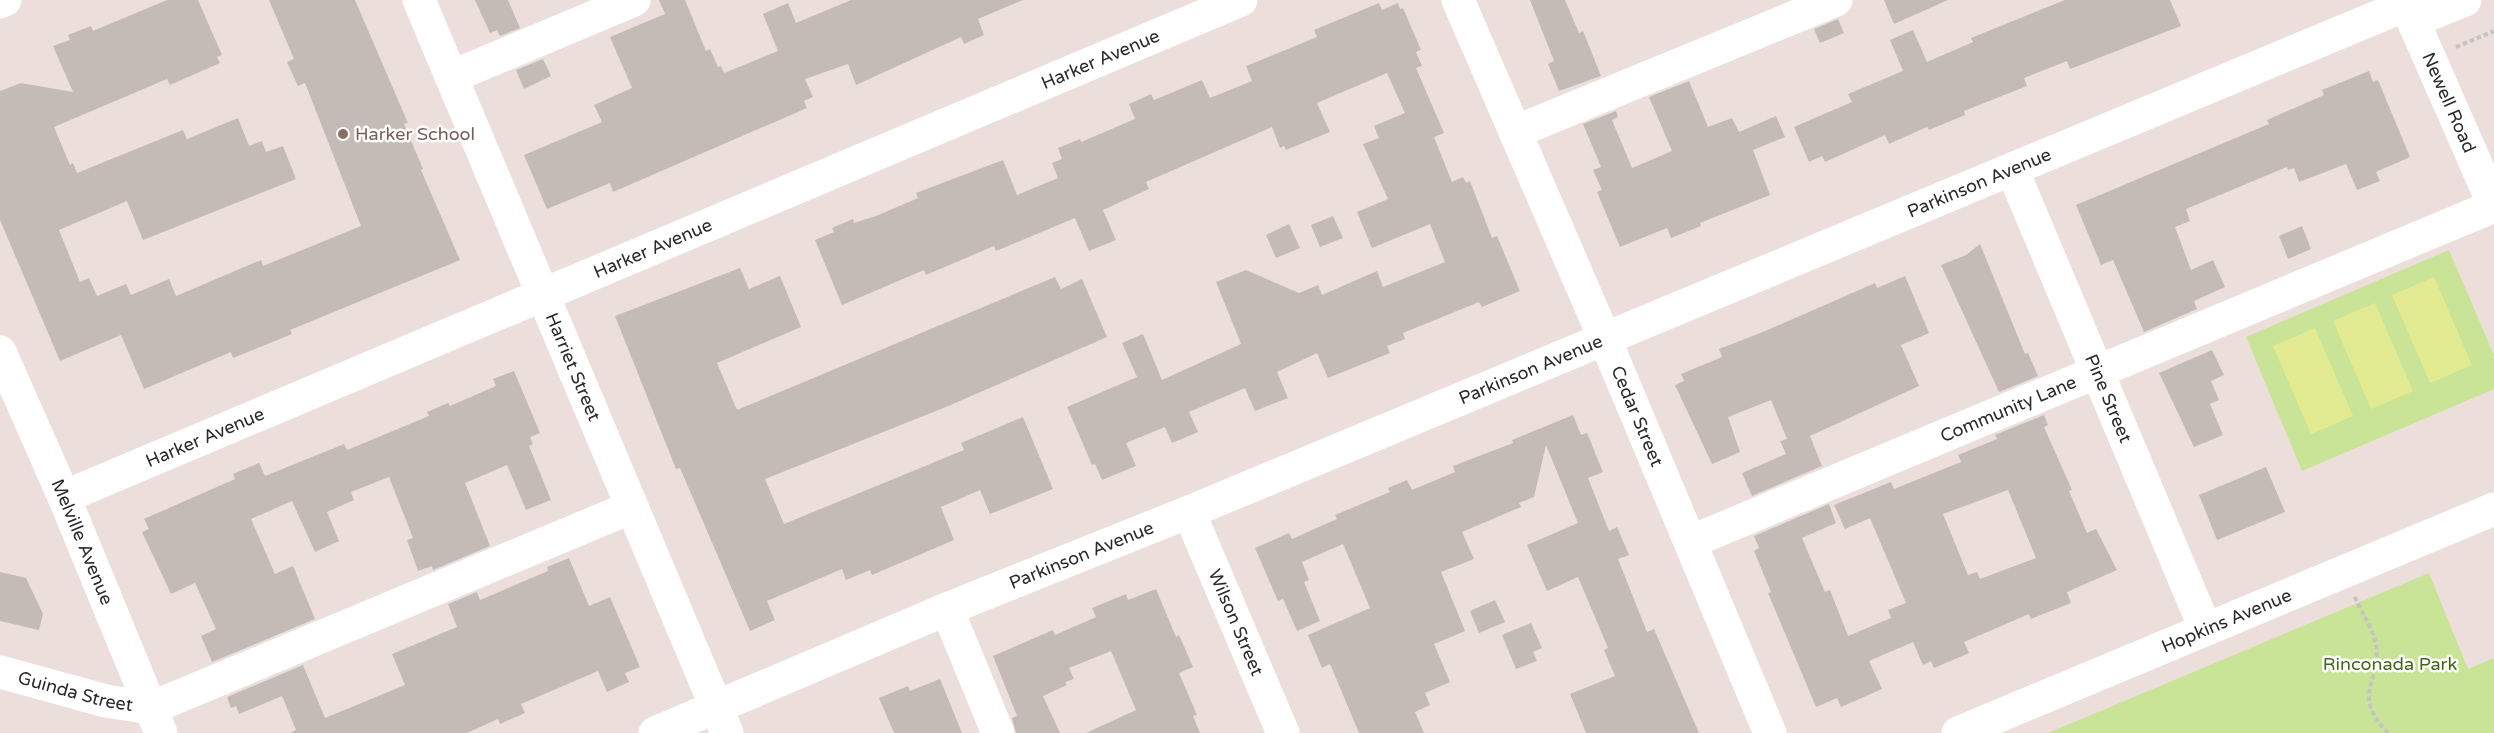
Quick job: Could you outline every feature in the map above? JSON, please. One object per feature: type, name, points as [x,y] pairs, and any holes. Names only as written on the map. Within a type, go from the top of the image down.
[{"type":"street","points":[[0,2],[5,0]]},
{"type":"street","name":"Harriet Street","points":[[418,0],[721,720]]},
{"type":"street","points":[[451,77],[634,0]]},
{"type":"street","name":"Harker Avenue","points":[[64,497],[1241,0]]},
{"type":"street","name":"Cedar Street","points":[[1458,0],[1604,337],[1770,733]]},
{"type":"street","points":[[1515,132],[1836,0]]},
{"type":"street","name":"Parkinson Avenue","points":[[655,733],[721,720],[947,609],[1189,512],[1604,337],[2012,169],[2408,9],[2464,0]]},
{"type":"street","name":"Newell Road","points":[[2408,9],[2494,205]]},
{"type":"street","name":"Pine Street","points":[[2012,169],[2096,374],[2205,628]]},
{"type":"street","name":"Community Lane","points":[[1690,542],[2096,374],[2494,205]]},
{"type":"street","name":"Melville Avenue","points":[[0,352],[64,497],[156,721]]},
{"type":"street","points":[[156,721],[632,507]]},
{"type":"street","name":"Hopkins Avenue","points":[[1958,733],[2494,509]]},
{"type":"street","name":"Wilson Street","points":[[1189,512],[1283,733]]},
{"type":"street","points":[[947,609],[998,733]]},
{"type":"street","name":"Guinda Street","points":[[0,672],[106,700],[156,721]]},
{"type":"path","points":[[2453,48],[2494,31]]},
{"type":"path","points":[[2349,570],[2355,596],[2376,642],[2377,657],[2368,688],[2370,707],[2388,733]]},
{"type":"green space","points":[[2449,250],[2494,355],[2494,389],[2302,471],[2246,337]]},
{"type":"green space","points":[[2434,277],[2472,365],[2430,383],[2392,295]]},
{"type":"green space","points":[[2375,303],[2413,391],[2371,409],[2333,321]]},
{"type":"green space","points":[[2315,328],[2353,416],[2311,434],[2273,346]]},
{"type":"green space","name":"Rinconada Park","points":[[2429,573],[2468,669],[2494,658],[2494,733],[2048,733]]},
{"type":"building","points":[[167,0],[198,0],[222,55],[217,57],[220,63],[170,85],[167,79],[54,127],[70,165],[73,163],[77,173],[183,130],[187,139],[238,118],[249,146],[262,141],[266,152],[283,146],[296,179],[143,240],[127,201],[59,230],[80,282],[89,278],[97,296],[126,284],[131,295],[169,279],[176,296],[261,260],[263,266],[361,226],[305,83],[298,86],[287,62],[294,59],[269,0],[355,0],[408,123],[404,124],[423,169],[421,170],[460,260],[290,330],[292,334],[233,358],[231,352],[144,389],[121,335],[60,361],[0,220],[0,91],[21,83],[73,92],[53,46],[70,40],[68,35],[91,26],[93,31]]},
{"type":"building","points":[[475,0],[508,0],[520,28],[500,36],[497,30],[490,33]]},
{"type":"building","points":[[659,0],[685,0],[706,51],[710,49],[718,67],[721,66],[724,73],[778,51],[763,14],[788,3],[796,23],[851,0],[1023,0],[978,19],[984,35],[964,44],[961,37],[856,85],[848,64],[805,79],[813,97],[804,101],[807,108],[613,192],[610,183],[547,209],[524,155],[602,122],[594,105],[632,88],[610,37],[665,14]]},
{"type":"building","points":[[1530,0],[1565,0],[1579,33],[1583,31],[1601,76],[1559,91],[1548,64],[1554,61]]},
{"type":"building","points":[[1884,0],[1948,0],[1894,24]]},
{"type":"building","points":[[2065,0],[2170,0],[2181,26],[2070,69],[2067,61],[2024,78],[2027,86],[1964,111],[1965,115],[1929,130],[1927,127],[1889,144],[1885,135],[1825,162],[1822,156],[1809,162],[1794,127],[1852,102],[1848,94],[1903,71],[1890,40],[1913,30],[1927,62],[1973,42],[1971,38]]},
{"type":"building","points":[[1379,3],[1382,10],[1398,3],[1400,9],[1403,8],[1421,50],[1416,52],[1422,66],[1416,68],[1444,133],[1434,137],[1452,182],[1463,177],[1466,183],[1470,181],[1492,238],[1497,236],[1520,291],[1482,307],[1479,302],[1403,333],[1405,339],[1387,346],[1390,353],[1328,378],[1317,353],[1277,372],[1288,398],[1255,411],[1245,388],[1189,412],[1198,432],[1172,443],[1165,427],[1126,443],[1136,466],[1102,480],[1095,464],[1092,465],[1067,407],[1137,377],[1122,343],[1143,334],[1162,380],[1241,344],[1216,282],[1246,270],[1299,293],[1318,285],[1322,295],[1377,271],[1383,287],[1445,262],[1430,224],[1372,248],[1357,212],[1388,199],[1363,144],[1379,138],[1374,126],[1405,113],[1387,73],[1317,103],[1330,132],[1286,150],[1284,146],[1280,148],[1272,127],[1146,182],[1149,189],[1103,210],[1116,240],[1089,251],[1075,218],[996,251],[994,246],[926,275],[924,270],[842,305],[815,240],[834,232],[832,228],[853,219],[854,223],[876,216],[918,198],[916,193],[1003,160],[1017,195],[1058,178],[1052,163],[1062,159],[1058,148],[1080,139],[1081,142],[1135,119],[1129,104],[1151,94],[1154,100],[1202,80],[1210,98],[1252,81],[1246,66],[1317,37],[1314,30]]},
{"type":"building","points":[[1838,19],[1844,33],[1820,43],[1814,29]]},
{"type":"building","points":[[543,59],[551,76],[524,89],[516,70]]},
{"type":"building","points":[[2369,71],[2373,82],[2378,80],[2410,157],[2376,172],[2380,181],[2357,190],[2346,164],[2299,182],[2294,168],[2288,170],[2287,167],[2186,209],[2190,221],[2175,227],[2191,270],[2213,260],[2225,287],[2194,301],[2197,309],[2144,332],[2113,260],[2101,265],[2076,205],[2269,124],[2267,120],[2324,95],[2322,90]]},
{"type":"building","points":[[1689,81],[1708,127],[1732,118],[1739,132],[1776,116],[1785,137],[1753,150],[1770,195],[1700,223],[1701,226],[1671,238],[1667,228],[1620,247],[1597,192],[1602,190],[1593,170],[1601,167],[1583,124],[1616,111],[1618,117],[1612,120],[1632,168],[1672,151],[1649,97]]},
{"type":"building","points":[[1333,216],[1343,238],[1320,247],[1311,225]]},
{"type":"building","points":[[1289,224],[1300,248],[1276,258],[1266,235]]},
{"type":"building","points":[[2302,226],[2311,249],[2288,259],[2279,236]]},
{"type":"building","points":[[1980,244],[2025,354],[2028,353],[2038,376],[1999,392],[1941,265],[1966,255]]},
{"type":"building","points":[[740,268],[749,289],[780,276],[801,327],[717,363],[737,410],[1055,277],[1061,289],[1082,279],[1107,337],[946,407],[765,479],[784,524],[964,450],[961,443],[1023,417],[1053,489],[990,514],[980,490],[941,507],[954,540],[872,575],[870,570],[846,580],[842,569],[767,601],[775,620],[750,631],[680,468],[676,469],[615,316]]},
{"type":"building","points":[[1905,276],[1929,333],[1901,345],[1919,386],[1810,436],[1822,466],[1752,496],[1742,473],[1786,454],[1780,441],[1787,439],[1771,400],[1728,417],[1740,452],[1712,464],[1675,385],[1684,381],[1681,374],[1722,357],[1719,349],[1875,283],[1877,288]]},
{"type":"building","points":[[2212,350],[2224,375],[2211,381],[2219,400],[2210,404],[2223,435],[2194,447],[2159,373]]},
{"type":"building","points":[[514,371],[540,433],[530,437],[533,444],[529,446],[551,500],[526,510],[507,465],[465,483],[490,546],[433,570],[432,566],[418,571],[407,540],[413,538],[389,477],[351,492],[354,500],[327,512],[339,541],[315,552],[292,501],[251,519],[275,574],[293,566],[315,619],[212,662],[201,636],[216,629],[195,583],[171,594],[142,532],[149,529],[144,519],[235,479],[233,474],[259,463],[265,476],[344,444],[347,450],[429,416],[427,412],[448,403],[450,406],[496,386],[493,379]]},
{"type":"building","points":[[1573,415],[1581,435],[1587,433],[1603,472],[1588,478],[1609,531],[1617,527],[1629,555],[1618,559],[1647,632],[1654,629],[1699,733],[1586,733],[1570,694],[1615,676],[1604,650],[1608,648],[1578,577],[1547,591],[1527,545],[1578,523],[1546,445],[1534,497],[1519,503],[1521,507],[1462,532],[1474,559],[1441,572],[1465,631],[1434,644],[1450,682],[1425,693],[1430,705],[1415,712],[1424,733],[1359,733],[1330,664],[1322,668],[1308,635],[1370,608],[1343,544],[1302,562],[1309,580],[1304,582],[1320,621],[1297,631],[1283,599],[1278,601],[1255,548],[1289,533],[1292,539],[1337,519],[1335,515],[1390,492],[1388,488],[1407,480],[1412,490],[1455,472],[1453,466],[1513,443],[1512,440]]},
{"type":"building","points":[[2044,415],[2048,425],[2044,427],[2072,490],[2069,491],[2087,533],[2096,529],[2117,570],[2067,592],[2071,603],[2031,619],[2029,614],[1964,642],[1969,653],[1934,668],[1931,661],[1923,665],[1913,642],[1869,661],[1882,689],[1841,707],[1837,698],[1816,707],[1768,593],[1771,592],[1754,551],[1759,548],[1754,536],[1829,504],[1836,523],[1802,538],[1825,592],[1830,590],[1848,636],[1891,618],[1888,610],[1906,603],[1870,518],[1845,529],[1834,505],[1891,482],[1894,489],[1961,462],[1958,455],[1997,439],[1995,435]],"holes":[[[2008,490],[2036,558],[1980,579],[1977,572],[1968,575],[1943,514]]]},
{"type":"building","points":[[2266,467],[2285,512],[2217,540],[2199,495]]},
{"type":"building","points":[[569,558],[589,606],[610,597],[640,667],[625,673],[629,682],[607,692],[598,671],[521,704],[525,713],[500,724],[498,719],[467,733],[290,733],[296,730],[282,696],[239,714],[236,706],[231,708],[227,697],[303,665],[325,718],[405,685],[392,654],[457,627],[448,604],[477,592],[480,600],[548,571],[547,567]]},
{"type":"building","points":[[0,572],[26,578],[43,614],[39,630],[0,621]]},
{"type":"building","points":[[1156,589],[1176,637],[1179,635],[1193,667],[1179,673],[1197,715],[1193,716],[1200,733],[1086,733],[1136,710],[1111,651],[1069,668],[1074,679],[1065,682],[1067,685],[1043,696],[1060,733],[1016,733],[1012,718],[1017,716],[993,656],[1053,630],[1055,635],[1096,617],[1092,608],[1126,594],[1128,600]]},
{"type":"building","points":[[1495,600],[1505,622],[1479,633],[1470,611]]},
{"type":"building","points":[[1531,623],[1542,648],[1533,652],[1537,661],[1516,669],[1502,635]]},
{"type":"building","points":[[940,679],[962,733],[894,733],[879,698],[908,686],[910,691]]},
{"type":"place","name":"Harker School","points":[[343,134]]}]
